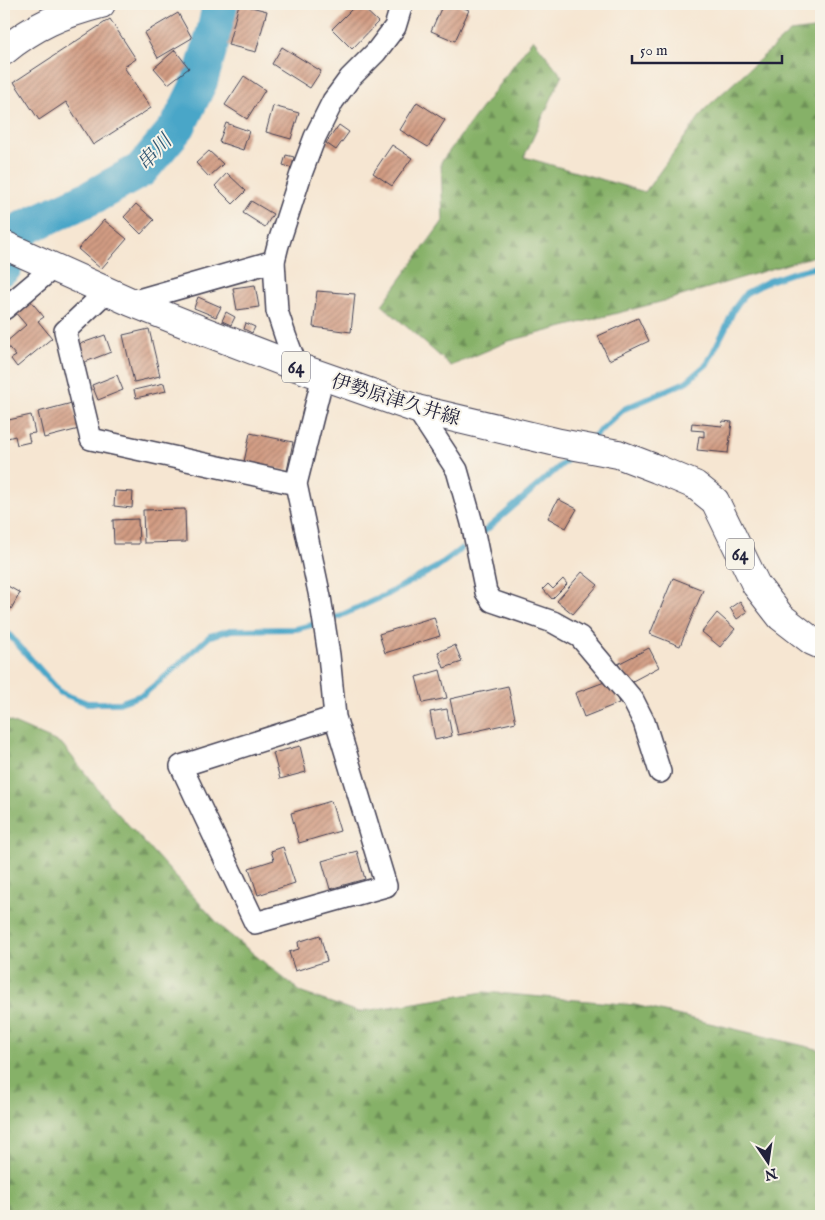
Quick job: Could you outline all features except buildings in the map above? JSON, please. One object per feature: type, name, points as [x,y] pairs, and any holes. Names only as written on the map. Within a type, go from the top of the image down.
[{"type":"main road","points":[[4,52],[20,38],[47,22],[77,10],[100,4]]},
{"type":"main road","name":"伊勢原津久井線","points":[[4,245],[119,297],[298,367],[417,409],[560,443],[618,454],[695,484],[715,501],[756,585],[781,617],[812,641],[821,645]]},
{"type":"street","points":[[298,367],[277,311],[274,261],[278,245],[315,137],[333,101],[350,78],[376,52],[395,28],[402,4]]},
{"type":"street","points":[[274,261],[119,297],[65,331],[91,439],[296,484]]},
{"type":"street","points":[[4,309],[48,264]]},
{"type":"street","points":[[323,376],[296,484],[320,597],[336,717],[386,886],[256,923],[180,766],[336,717]]},
{"type":"street","points":[[417,409],[457,470],[472,523],[486,592],[492,601],[553,622],[580,637],[633,700],[644,722],[660,772]]},
{"type":"green space","points":[[821,28],[821,254],[668,300],[509,341],[451,366],[382,305],[443,221],[441,162],[533,39],[562,76],[524,157],[645,192],[706,108],[790,32]]},
{"type":"green space","points":[[4,719],[62,744],[112,807],[224,930],[302,993],[358,1012],[484,992],[635,1005],[821,1050],[821,1216],[4,1216]]},
{"type":"waterway","name":"串川","points":[[4,267],[24,228],[94,196],[141,170],[178,126],[200,81],[220,4]]},
{"type":"waterway","points":[[589,441],[624,409],[686,382],[707,364],[734,309],[746,293],[769,281],[821,266]]},
{"type":"waterway","points":[[485,531],[574,454]]},
{"type":"waterway","points":[[4,629],[61,693],[87,703],[119,703],[144,694],[210,636],[231,630],[296,629],[333,619],[386,595],[437,567],[461,549]]}]
